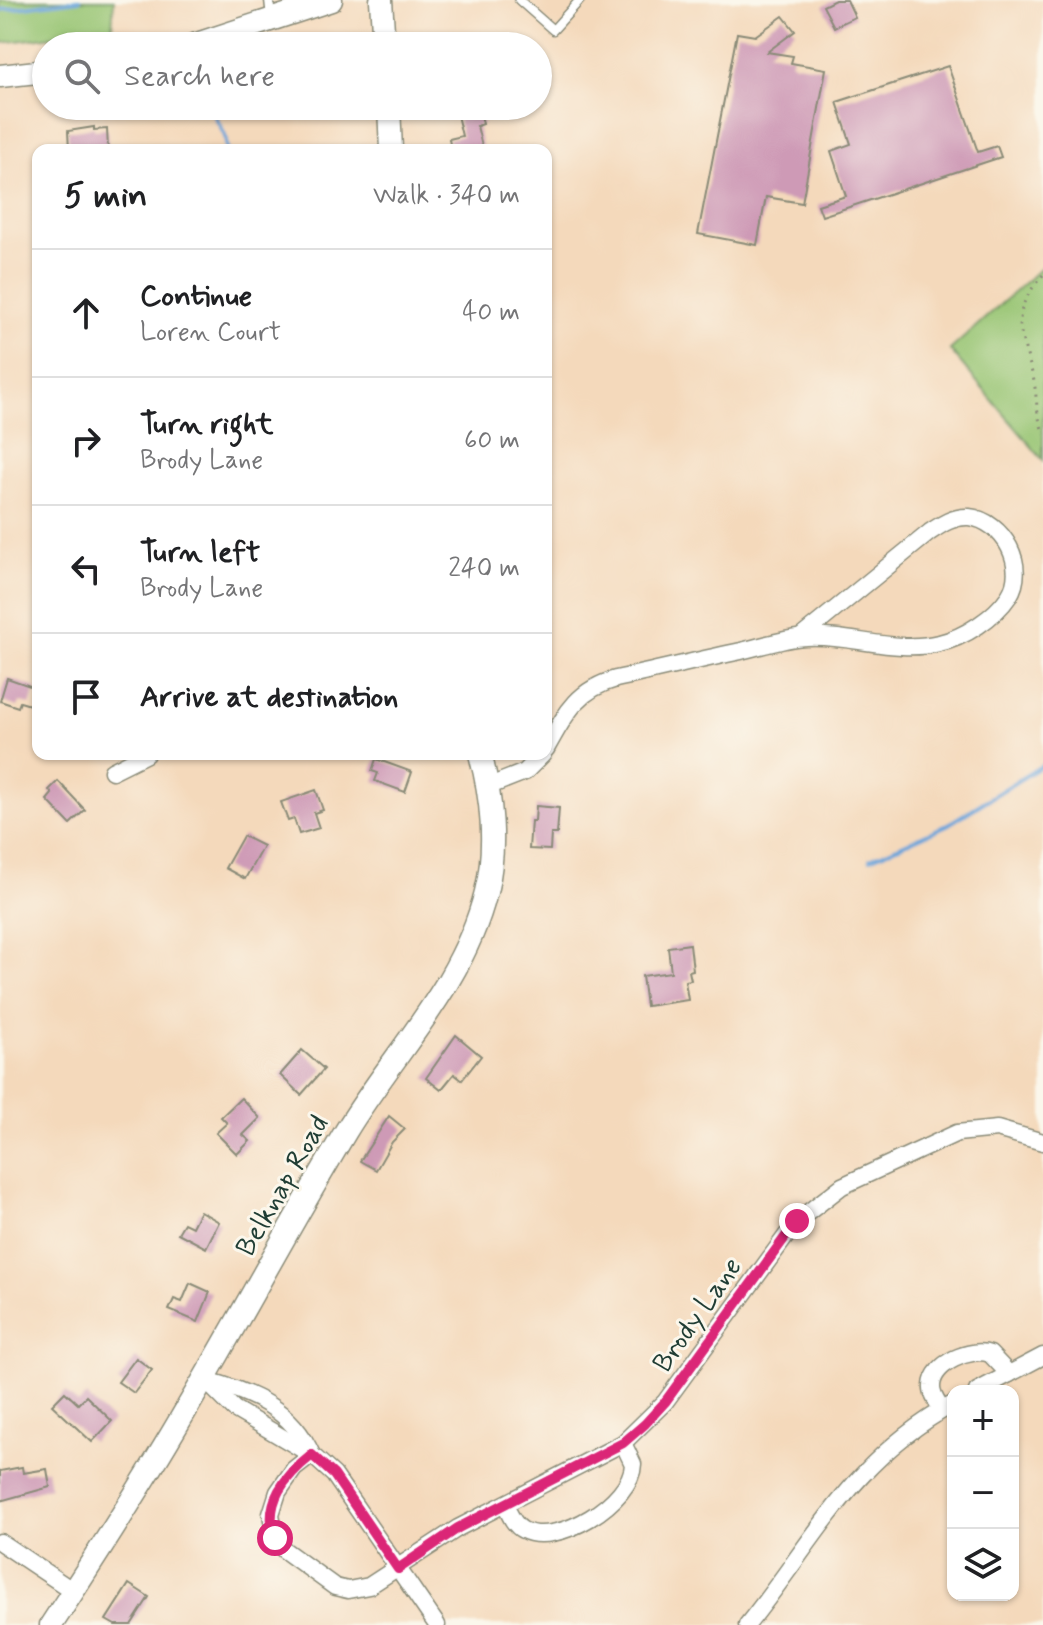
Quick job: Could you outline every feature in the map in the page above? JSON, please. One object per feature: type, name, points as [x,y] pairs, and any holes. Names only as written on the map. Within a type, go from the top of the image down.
[{"type":"street","points":[[223,32],[270,11],[331,0]]},
{"type":"street","points":[[381,0],[383,32]]},
{"type":"street","points":[[392,0],[392,32]]},
{"type":"street","points":[[0,76],[32,73]]},
{"type":"street","points":[[390,120],[391,144]]},
{"type":"street","points":[[552,738],[570,705],[601,683],[801,637],[838,636],[918,646],[944,643],[973,627],[1006,600],[1014,586],[1015,561],[1004,539],[983,522],[970,517],[950,520],[930,532],[801,637]]},
{"type":"street","points":[[112,771],[134,760]]},
{"type":"street","name":"Belknap Road","points":[[51,1625],[204,1379],[346,1132],[414,1036],[448,982],[470,938],[486,891],[492,827],[481,760]]},
{"type":"street","points":[[487,787],[525,772],[536,760]]},
{"type":"street","name":"Brody Lane","points":[[312,1455],[287,1476],[275,1499],[271,1522],[279,1545],[322,1580],[341,1590],[369,1586],[458,1528],[623,1443],[665,1402],[797,1221],[842,1186],[957,1133],[997,1129],[1043,1142]]},
{"type":"street","points":[[947,1406],[933,1393],[933,1381],[940,1369],[966,1354],[986,1352],[1009,1374]]},
{"type":"street","points":[[988,1385],[1043,1356]]},
{"type":"street","points":[[204,1379],[234,1409],[312,1455],[334,1475],[437,1625]]},
{"type":"street","points":[[749,1624],[856,1478],[901,1438],[947,1408]]},
{"type":"street","points":[[505,1505],[519,1527],[527,1531],[554,1530],[589,1520],[606,1509],[629,1481],[633,1464],[623,1443]]},
{"type":"street","points":[[0,1542],[73,1591]]},
{"type":"lane","points":[[519,0],[553,30],[580,0]]},
{"type":"path","points":[[1043,275],[1027,294],[1019,312],[1018,334],[1034,383],[1043,431]]},
{"type":"green space","points":[[0,0],[114,0],[112,28],[82,32],[32,32],[32,39],[1,43]]},
{"type":"green space","points":[[1043,266],[1043,460],[950,350]]},
{"type":"building","points":[[835,0],[847,0],[855,17],[834,27],[823,6]]},
{"type":"building","points":[[783,16],[795,31],[767,52],[793,56],[791,63],[826,69],[802,203],[766,197],[757,245],[698,234],[737,33],[755,36]]},
{"type":"building","points":[[948,66],[978,152],[997,146],[1001,157],[822,216],[818,205],[846,196],[831,151],[851,144],[837,102]]},
{"type":"building","points":[[458,120],[482,120],[483,124],[477,126],[482,144],[450,144],[449,139],[462,136]]},
{"type":"building","points":[[94,127],[94,130],[107,129],[108,144],[69,144],[68,131]]},
{"type":"building","points":[[7,678],[32,687],[30,705],[20,702],[18,707],[0,701]]},
{"type":"building","points":[[376,760],[379,760],[412,772],[405,792],[375,781],[378,773],[372,771]]},
{"type":"building","points":[[58,781],[85,810],[70,824],[47,800],[52,794],[49,790]]},
{"type":"building","points":[[316,790],[323,810],[314,813],[319,828],[299,834],[294,819],[288,821],[281,802]]},
{"type":"building","points":[[536,806],[559,808],[557,834],[551,834],[550,850],[529,849],[531,821],[535,821]]},
{"type":"building","points":[[243,836],[263,846],[245,879],[225,868]]},
{"type":"building","points":[[690,944],[693,970],[689,971],[691,980],[685,981],[688,1000],[646,1006],[642,976],[671,972],[668,947]]},
{"type":"building","points":[[456,1035],[481,1056],[462,1080],[454,1074],[441,1090],[426,1078]]},
{"type":"building","points":[[302,1050],[324,1069],[301,1095],[280,1075]]},
{"type":"building","points":[[241,1098],[260,1118],[243,1135],[250,1141],[237,1154],[216,1133],[227,1123],[221,1117]]},
{"type":"building","points":[[389,1116],[405,1129],[392,1142],[376,1170],[360,1161]]},
{"type":"building","points":[[200,1211],[219,1222],[206,1248],[178,1233],[184,1223],[192,1227]]},
{"type":"building","points":[[190,1283],[210,1292],[198,1322],[169,1310],[174,1299],[182,1302]]},
{"type":"building","points":[[136,1358],[152,1370],[134,1393],[118,1382]]},
{"type":"building","points":[[65,1392],[78,1404],[86,1396],[112,1421],[92,1442],[52,1405]]},
{"type":"building","points":[[22,1467],[23,1473],[47,1469],[50,1487],[0,1501],[0,1471]]},
{"type":"building","points":[[129,1584],[149,1597],[131,1625],[115,1625],[106,1620]]},
{"type":"waterway","points":[[0,10],[79,0]]},
{"type":"waterway","points":[[217,120],[226,144]]},
{"type":"waterway","points":[[870,859],[947,825],[1043,765]]},
{"type":"route","points":[[275,1538],[271,1514],[278,1492],[287,1476],[312,1455],[334,1475],[398,1569],[458,1528],[623,1443],[665,1402],[797,1221]]}]
